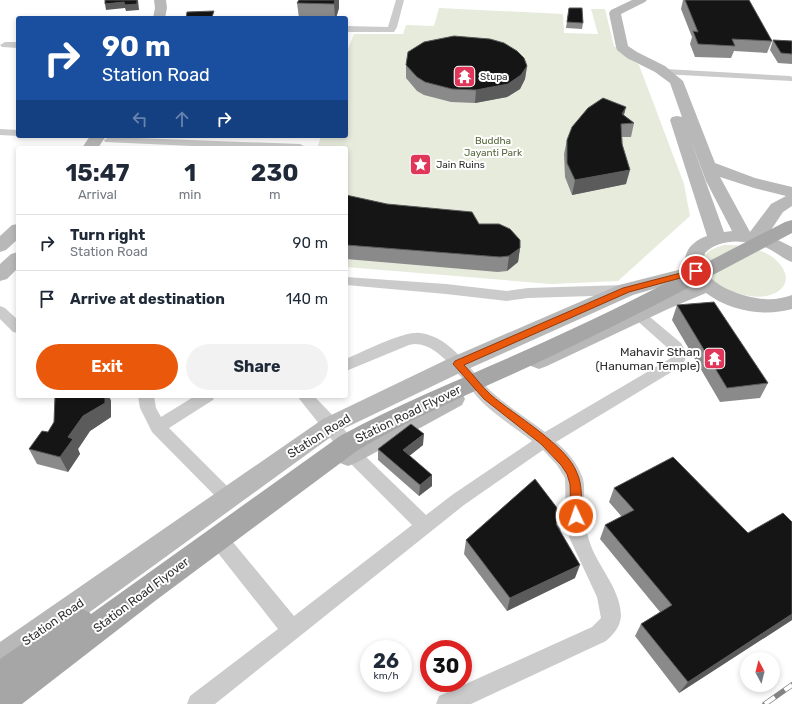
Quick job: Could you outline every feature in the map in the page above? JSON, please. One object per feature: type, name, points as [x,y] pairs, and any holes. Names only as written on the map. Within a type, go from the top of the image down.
[{"type":"main road","points":[[159,16],[161,8],[160,0]]},
{"type":"main road","points":[[171,0],[171,16]]},
{"type":"main road","points":[[641,0],[615,14],[622,47],[632,55],[667,74],[676,81],[714,181],[750,238]]},
{"type":"main road","points":[[667,74],[665,80],[686,153],[717,238]]},
{"type":"main road","points":[[94,146],[105,140]]},
{"type":"main road","points":[[708,166],[749,182],[792,192]]},
{"type":"main road","points":[[750,238],[777,208],[792,199]]},
{"type":"main road","name":"Station Road Flyover","points":[[0,678],[159,565],[264,486],[333,438],[398,404],[490,364],[622,300],[792,212]]},
{"type":"main road","name":"Station Road Flyover","points":[[0,701],[145,591],[349,443],[384,423],[552,347],[650,300],[792,226]]},
{"type":"main road","points":[[0,246],[16,231]]},
{"type":"main road","points":[[774,245],[792,236]]},
{"type":"main road","points":[[792,256],[774,245],[750,238],[717,238],[704,244],[696,252],[694,264],[702,278],[721,295],[741,303],[761,306],[781,306],[792,302]]},
{"type":"main road","points":[[0,259],[16,243]]},
{"type":"main road","points":[[0,275],[16,260]]},
{"type":"main road","points":[[15,704],[352,452],[479,387],[572,347],[639,315],[702,278]]},
{"type":"main road","name":"Station Road","points":[[0,660],[331,425],[458,364],[626,290],[702,278]]},
{"type":"street","points":[[348,29],[391,30],[400,0]]},
{"type":"street","points":[[5,45],[16,45]]},
{"type":"street","points":[[667,74],[790,79]]},
{"type":"street","points":[[0,132],[16,133]]},
{"type":"street","points":[[105,140],[272,146]]},
{"type":"street","points":[[348,274],[519,289],[528,293]]},
{"type":"street","points":[[348,281],[438,288],[507,296],[528,293],[626,290]]},
{"type":"street","points":[[0,311],[16,326]]},
{"type":"street","points":[[198,704],[458,500],[544,441],[678,361],[679,354],[676,347],[639,315]]},
{"type":"street","points":[[348,364],[418,337],[431,341],[458,364],[487,397],[544,441],[565,462],[572,472],[576,484],[577,530],[580,543],[609,602],[611,615],[610,625],[599,634],[447,704]]},
{"type":"street","points":[[146,398],[148,408],[158,427],[228,498]]},
{"type":"street","points":[[158,427],[204,398]]},
{"type":"street","points":[[307,398],[331,425],[356,459],[425,526]]},
{"type":"street","points":[[225,547],[292,630]]},
{"type":"green space","name":"Buddha Jayanti Park","points":[[439,8],[563,14],[564,33],[598,34],[591,9],[605,9],[614,46],[639,65],[684,184],[690,216],[618,281],[551,284],[348,267],[348,146],[318,146],[320,138],[348,138],[348,49],[354,34],[403,34],[406,25],[434,26]]},
{"type":"green space","points":[[724,245],[748,247],[760,250],[771,256],[778,262],[785,273],[786,279],[781,290],[766,296],[752,296],[737,293],[723,287],[711,279],[703,270],[701,261],[708,252]]},
{"type":"building","points":[[105,0],[137,0],[137,4],[125,5],[124,2],[105,4]]},
{"type":"building","points":[[299,0],[335,0],[334,4],[297,3]]},
{"type":"building","points":[[685,0],[749,0],[772,41],[732,39],[735,46],[698,44],[693,31],[698,32]]},
{"type":"building","points":[[569,8],[582,8],[583,23],[567,22]]},
{"type":"building","points":[[214,11],[212,16],[186,16],[187,12]]},
{"type":"building","name":"Stupa","points":[[454,36],[490,39],[504,43],[517,51],[524,58],[527,66],[521,75],[508,84],[476,90],[452,89],[425,82],[417,77],[406,65],[408,52],[424,42]]},
{"type":"building","points":[[773,40],[792,41],[792,54],[781,53]]},
{"type":"building","points":[[603,98],[626,107],[622,114],[634,123],[621,124],[622,144],[630,170],[575,180],[567,163],[567,140],[572,127],[588,108]]},
{"type":"building","points":[[348,195],[387,204],[472,212],[479,224],[499,224],[510,229],[520,240],[520,248],[509,256],[500,257],[348,245]]},
{"type":"building","points":[[714,302],[768,383],[727,388],[677,305]]},
{"type":"building","points":[[55,398],[105,398],[105,403],[83,416],[68,437],[73,439],[60,457],[29,449],[42,431],[48,432],[54,422]]},
{"type":"building","points":[[411,424],[424,434],[403,450],[432,475],[420,485],[378,449]]},
{"type":"building","points":[[673,457],[748,533],[783,513],[792,522],[792,614],[688,682],[641,624],[672,605],[605,525],[634,510],[614,488]]},
{"type":"building","points":[[535,479],[564,517],[556,524],[580,565],[510,598],[466,540]]},
{"type":"railway","points":[[765,704],[792,685]]},
{"type":"place","name":"Stupa","points":[[465,76]]},
{"type":"place","name":"Jain Ruins","points":[[420,164]]},
{"type":"place","name":"Mahavir Sthan (Hanuman Temple)","points":[[715,359]]},
{"type":"route","points":[[576,516],[576,484],[572,472],[565,462],[544,441],[487,397],[458,364],[626,290],[696,271]]}]
